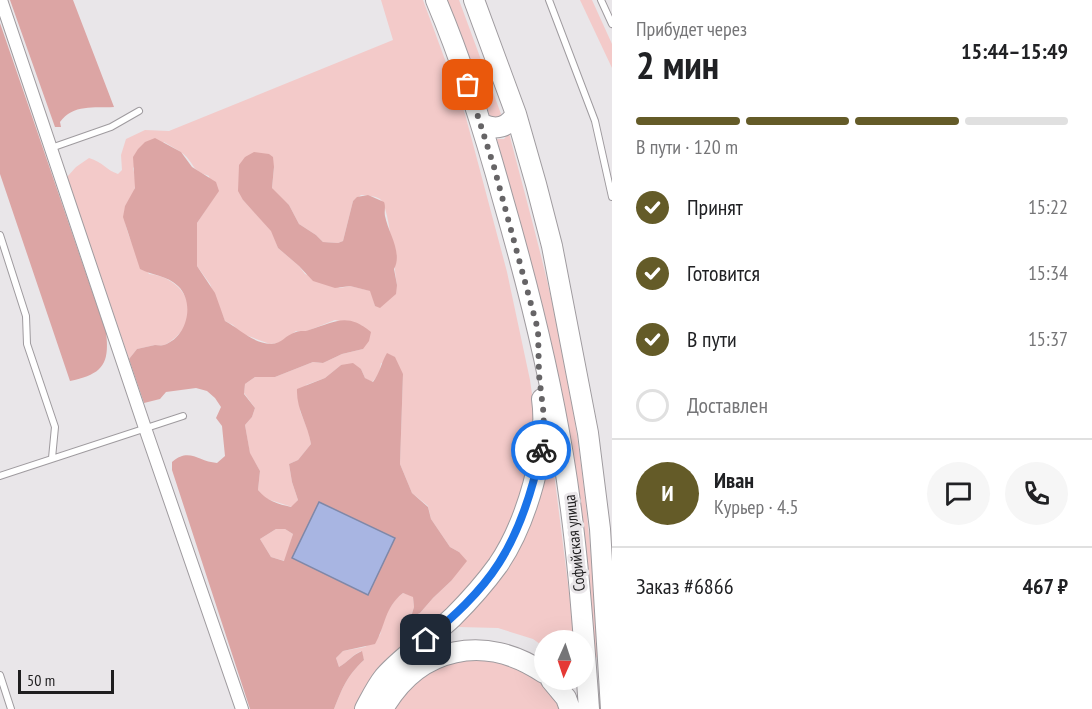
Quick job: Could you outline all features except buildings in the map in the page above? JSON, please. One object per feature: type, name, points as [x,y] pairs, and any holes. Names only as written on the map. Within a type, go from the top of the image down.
[{"type":"main road","name":"Софийская улица","points":[[436,0],[482,124],[519,252],[538,330],[570,501],[589,709]]},
{"type":"main road","name":"Софийская улица","points":[[474,0],[516,114],[552,246],[588,433],[600,529],[611,705]]},
{"type":"main road","points":[[482,124],[498,128],[512,121],[516,114]]},
{"type":"main road","points":[[365,709],[383,678],[453,617],[483,585],[510,543],[530,492],[543,440],[544,417],[539,375],[538,330]]},
{"type":"main road","points":[[383,709],[391,694],[404,679],[440,656],[472,649],[504,654],[534,667]]},
{"type":"main road","points":[[559,690],[566,698],[570,709]]},
{"type":"street","points":[[1,0],[242,709]]},
{"type":"lane","points":[[549,0],[595,121],[612,197]]},
{"type":"lane","points":[[601,0],[612,24]]},
{"type":"lane","points":[[51,148],[111,128],[139,111]]},
{"type":"lane","points":[[0,235],[26,316],[27,344],[56,427],[52,458]]},
{"type":"lane","points":[[0,476],[183,416]]},
{"type":"lane","points":[[0,675],[11,709]]},
{"type":"shaded area","points":[[10,0],[73,0],[114,107],[92,107],[71,112],[60,122],[61,127],[55,127]]},
{"type":"shaded area","points":[[381,0],[423,0],[465,114],[507,272],[534,408],[521,499],[490,566],[356,709],[334,709],[346,683],[364,660],[361,651],[339,667],[336,658],[343,651],[365,647],[380,635],[385,615],[403,593],[413,596],[414,607],[411,617],[420,613],[451,581],[459,552],[450,547],[431,519],[428,506],[412,493],[400,464],[403,374],[381,363],[379,374],[372,382],[365,378],[361,369],[341,365],[325,378],[306,385],[300,411],[311,444],[298,460],[289,464],[298,500],[292,507],[264,498],[258,490],[260,471],[250,454],[245,425],[252,417],[255,408],[244,393],[245,384],[255,377],[275,377],[313,362],[323,363],[342,354],[363,349],[363,326],[335,320],[307,331],[296,331],[280,343],[270,344],[240,333],[233,325],[225,321],[210,284],[197,266],[197,223],[213,199],[209,176],[196,169],[182,153],[164,142],[133,168],[135,188],[125,208],[126,226],[149,274],[171,281],[179,288],[188,306],[188,317],[184,327],[169,343],[137,349],[129,359],[67,177],[89,158],[118,174],[122,170],[121,155],[126,139],[145,130],[169,131],[393,40]],"holes":[[[274,167],[272,188],[289,205],[299,224],[323,242],[343,241],[353,201],[361,195],[380,199],[389,226],[397,285],[375,306],[371,291],[350,286],[340,288],[305,274],[278,248],[272,231],[243,200]]]},
{"type":"shaded area","points":[[445,0],[459,0],[501,114],[497,119],[491,119]]},
{"type":"shaded area","points":[[580,0],[592,0],[612,44],[612,68]]},
{"type":"shaded area","points":[[0,23],[106,332],[107,353],[102,366],[90,375],[70,381],[0,174]]},
{"type":"shaded area","points":[[509,133],[551,299],[570,392],[586,505],[599,657],[594,658],[594,630],[589,630],[551,346],[497,139],[504,139]]},
{"type":"shaded area","points":[[155,138],[181,152],[192,167],[216,182],[219,191],[197,223],[197,266],[215,293],[225,321],[252,338],[271,344],[278,343],[298,331],[307,331],[341,320],[355,322],[371,332],[369,341],[363,349],[342,354],[323,363],[313,362],[275,377],[255,377],[245,384],[244,394],[255,408],[252,417],[245,425],[250,453],[260,471],[258,490],[261,494],[277,503],[291,507],[298,500],[289,464],[298,460],[311,444],[298,403],[297,389],[325,378],[341,365],[353,363],[361,369],[365,378],[373,382],[387,353],[395,357],[403,374],[400,464],[412,493],[428,507],[431,519],[450,547],[459,552],[467,561],[420,613],[411,617],[414,607],[413,597],[403,593],[392,605],[375,644],[343,651],[336,658],[339,667],[362,651],[364,660],[346,683],[334,709],[250,709],[172,470],[172,462],[184,456],[194,456],[217,463],[225,456],[222,426],[216,418],[221,407],[207,391],[196,388],[166,392],[160,399],[144,403],[129,359],[137,349],[163,345],[172,341],[183,327],[187,310],[183,293],[178,286],[169,280],[140,269],[123,217],[125,206],[135,188],[133,157],[145,142]],"holes":[[[276,529],[285,529],[293,534],[284,561],[271,557],[260,539]]]},
{"type":"shaded area","points":[[254,152],[269,154],[273,157],[272,188],[289,205],[299,224],[323,242],[343,241],[353,201],[357,197],[368,195],[384,202],[385,216],[397,256],[394,269],[396,294],[380,308],[375,306],[370,291],[350,286],[335,288],[313,281],[278,248],[271,231],[243,200],[238,191],[239,165],[245,157]]},
{"type":"shaded area","points":[[547,467],[552,468],[574,630],[534,630],[534,640],[498,628],[459,627],[458,622]]},
{"type":"shaded area","points":[[276,529],[285,529],[293,534],[285,561],[271,557],[260,539]]},
{"type":"shaded area","points":[[471,659],[514,665],[534,678],[534,690],[548,690],[562,709],[391,709],[415,679],[451,662]]},
{"type":"water","points":[[319,502],[395,538],[368,595],[292,558]]},
{"type":"way so far","points":[[468,85],[482,124],[519,252],[538,330],[539,375],[544,417],[541,450]]},
{"type":"route","points":[[426,640],[453,617],[483,585],[499,563],[522,515],[541,450]]}]
